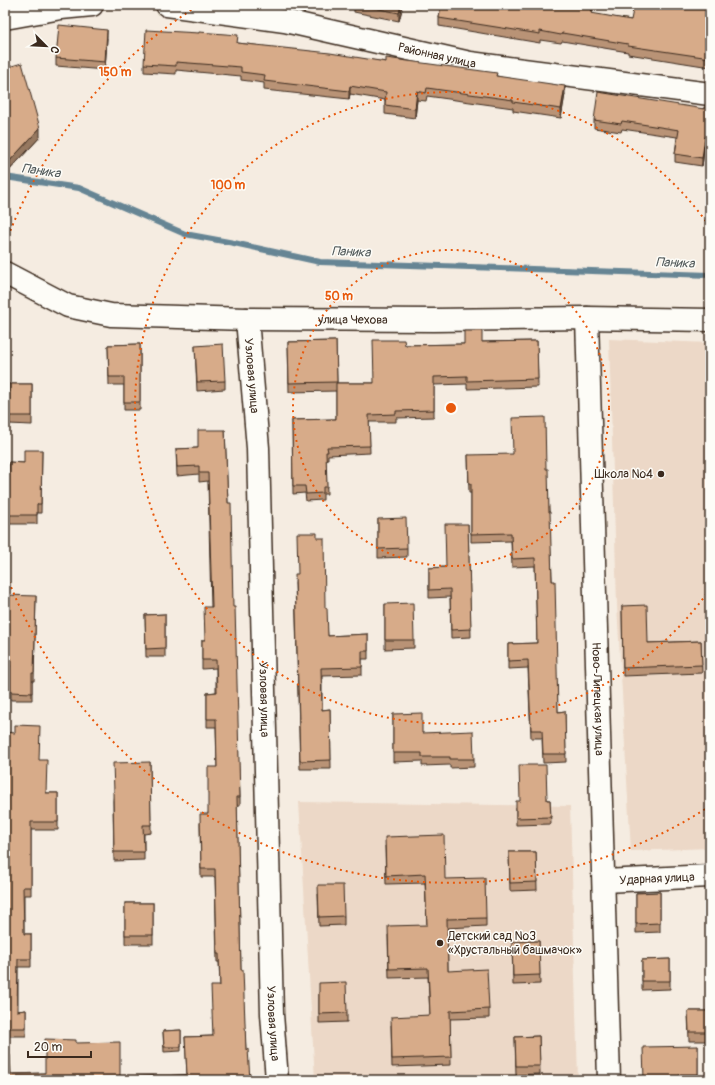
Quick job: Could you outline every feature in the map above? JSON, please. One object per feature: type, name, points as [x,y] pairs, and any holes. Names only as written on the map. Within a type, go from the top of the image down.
[{"type":"street","points":[[5,18],[62,8],[92,5]]},
{"type":"street","name":"Районная улица","points":[[167,5],[285,21],[470,63],[710,94]]},
{"type":"street","name":"улица Чехова","points":[[5,274],[68,306],[112,314],[247,320],[587,318],[710,320]]},
{"type":"street","name":"Ново-Липецкая улица","points":[[587,318],[610,1080]]},
{"type":"street","name":"Узловая улица","points":[[247,320],[258,448],[272,1014],[277,1080]]},
{"type":"street","name":"Ударная улица","points":[[604,880],[710,876]]},
{"type":"shaded area","name":"Школа №4","points":[[609,339],[710,343],[710,848],[631,851],[617,605]]},
{"type":"shaded area","name":"Детский сад №3 «Хрустальный башмачок»","points":[[299,802],[570,806],[578,1080],[315,1080]]},
{"type":"building","points":[[359,5],[401,5],[399,13]]},
{"type":"building","points":[[441,5],[592,5],[591,13],[631,20],[634,5],[710,5],[710,58],[628,46],[628,44],[562,33],[561,35],[540,31],[540,34],[439,18]]},
{"type":"building","points":[[59,25],[107,30],[105,62],[56,58]]},
{"type":"building","points":[[146,30],[238,35],[237,43],[330,53],[386,62],[386,58],[497,73],[496,76],[565,86],[561,109],[513,102],[513,100],[427,88],[426,93],[417,91],[415,109],[385,105],[386,92],[350,86],[349,91],[264,81],[265,75],[241,72],[241,67],[176,62],[176,66],[144,64]]},
{"type":"building","points":[[22,63],[40,128],[5,166],[5,117],[9,117],[5,103],[5,68]]},
{"type":"building","points":[[598,92],[704,109],[704,107],[710,108],[710,138],[705,137],[702,158],[675,154],[679,130],[622,121],[621,124],[594,120]]},
{"type":"building","points":[[464,331],[482,331],[482,342],[537,341],[538,379],[467,381],[467,376],[434,377],[434,410],[396,411],[396,414],[369,415],[370,446],[327,447],[327,487],[323,487],[323,493],[306,494],[305,486],[293,486],[292,420],[336,419],[336,383],[374,383],[373,340],[404,340],[405,345],[464,344]]},
{"type":"building","points":[[336,341],[337,382],[289,383],[288,342]]},
{"type":"building","points":[[140,344],[140,402],[124,402],[124,377],[109,377],[108,345]]},
{"type":"building","points":[[223,344],[225,381],[197,382],[195,346]]},
{"type":"building","points":[[9,384],[32,384],[32,416],[9,416]]},
{"type":"building","points":[[545,417],[546,469],[548,469],[552,581],[555,581],[558,712],[565,711],[566,754],[543,754],[542,730],[531,730],[528,660],[508,661],[508,644],[537,643],[535,558],[512,559],[511,533],[471,534],[471,484],[469,484],[468,455],[513,454],[512,418]]},
{"type":"building","points":[[198,430],[225,430],[228,503],[231,503],[240,797],[237,797],[241,970],[243,970],[246,1050],[248,1049],[250,1080],[5,1080],[5,1055],[10,1055],[11,1074],[45,1073],[45,1039],[76,1040],[76,1043],[120,1042],[120,1077],[187,1075],[185,1037],[213,1036],[211,986],[220,986],[219,954],[217,954],[215,869],[201,869],[200,814],[208,814],[208,767],[217,767],[216,719],[207,719],[207,693],[217,692],[216,660],[202,660],[202,640],[205,640],[204,607],[212,607],[208,473],[199,473],[199,466],[177,467],[176,449],[198,448]]},
{"type":"building","points":[[24,450],[42,450],[41,504],[37,504],[37,515],[8,515],[9,462],[24,463]]},
{"type":"building","points":[[406,518],[407,548],[378,549],[378,519]]},
{"type":"building","points":[[445,524],[468,524],[471,629],[451,630],[450,589],[429,590],[429,568],[446,567]]},
{"type":"building","points":[[297,533],[317,533],[317,538],[324,538],[325,608],[327,608],[328,636],[368,634],[368,651],[362,651],[362,667],[321,668],[322,710],[330,709],[331,760],[300,761],[295,574],[298,574]]},
{"type":"building","points":[[6,595],[36,596],[32,693],[11,692],[11,658],[5,658]]},
{"type":"building","points":[[413,603],[414,640],[385,640],[385,604]]},
{"type":"building","points":[[647,605],[648,643],[701,641],[702,665],[623,668],[622,606]]},
{"type":"building","points":[[165,614],[165,648],[146,649],[145,615]]},
{"type":"building","points":[[422,713],[422,733],[473,731],[474,759],[422,757],[422,753],[393,753],[393,714]]},
{"type":"building","points":[[15,725],[40,726],[39,760],[47,760],[46,793],[58,793],[58,822],[31,822],[31,887],[23,887],[24,934],[31,934],[31,959],[18,959],[17,1011],[26,1010],[26,1028],[5,1028],[5,732],[15,733]]},
{"type":"building","points":[[150,762],[151,825],[143,825],[144,852],[114,852],[113,763]]},
{"type":"building","points":[[519,765],[546,765],[547,800],[550,800],[551,817],[516,818],[516,801],[520,801]]},
{"type":"building","points":[[444,835],[445,879],[485,878],[486,918],[447,919],[448,971],[487,969],[489,1009],[450,1011],[451,1057],[392,1059],[391,1017],[430,1015],[428,968],[389,969],[388,926],[427,925],[425,874],[386,876],[385,837]]},
{"type":"building","points":[[509,852],[536,852],[537,882],[510,883]]},
{"type":"building","points":[[318,885],[343,885],[344,916],[319,917]]},
{"type":"building","points":[[660,892],[660,923],[636,924],[636,893]]},
{"type":"building","points":[[125,903],[153,903],[153,935],[125,935]]},
{"type":"building","points":[[539,941],[540,975],[513,976],[512,942]]},
{"type":"building","points":[[670,959],[670,981],[642,981],[642,960]]},
{"type":"building","points":[[346,982],[347,1013],[319,1014],[319,983]]},
{"type":"building","points":[[688,1011],[710,1011],[710,1032],[689,1032]]},
{"type":"building","points":[[181,1030],[181,1047],[164,1047],[163,1031]]},
{"type":"building","points":[[539,1036],[540,1066],[516,1066],[515,1037]]},
{"type":"building","points":[[698,1046],[698,1074],[680,1074],[680,1080],[644,1080],[643,1047]]},
{"type":"waterway","name":"Паника","points":[[5,177],[79,188],[185,234],[320,262],[710,275]]},
{"type":"place","name":"Школа №4","points":[[661,474]]},
{"type":"place","name":"Детский сад №3 «Хрустальный башмачок»","points":[[440,943]]}]
